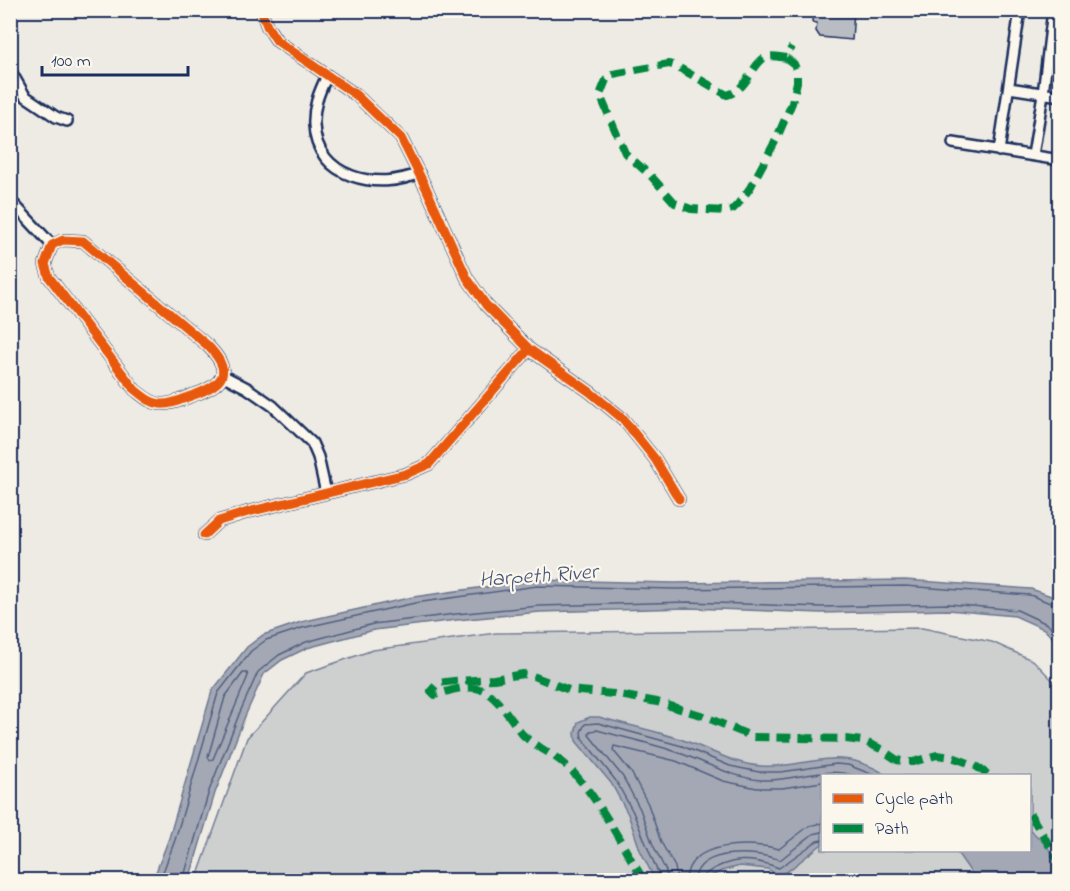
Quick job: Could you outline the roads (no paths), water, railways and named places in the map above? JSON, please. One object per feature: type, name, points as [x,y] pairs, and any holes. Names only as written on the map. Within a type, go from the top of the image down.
[{"type":"street","points":[[261,10],[267,26],[277,41],[356,95],[401,138],[467,278],[486,305],[529,349],[590,392],[623,419],[655,459],[679,500]]},
{"type":"street","points":[[999,151],[1020,10]]},
{"type":"street","points":[[1033,155],[1053,10]]},
{"type":"street","points":[[10,70],[25,96],[67,122]]},
{"type":"street","points":[[327,76],[317,102],[314,128],[320,149],[333,166],[365,181],[405,179],[419,173]]},
{"type":"street","points":[[1009,88],[1059,96]]},
{"type":"street","points":[[953,143],[1059,160]]},
{"type":"street","points":[[10,200],[52,245]]},
{"type":"street","points":[[63,240],[83,242],[107,259],[219,357],[222,364],[220,382],[210,390],[175,402],[160,404],[147,399],[135,390],[49,277],[45,264],[52,245],[63,240]]},
{"type":"street","points":[[204,534],[219,520],[406,474],[429,464],[529,349]]},
{"type":"street","points":[[222,375],[264,400],[312,443],[318,457],[326,493]]},
{"type":"water","points":[[536,580],[675,583],[905,580],[1031,589],[1051,596],[1059,603],[1059,645],[1044,629],[1015,616],[948,610],[821,613],[688,608],[540,612],[374,630],[307,648],[282,660],[264,674],[215,793],[189,880],[153,880],[169,838],[212,691],[247,647],[263,635],[301,622],[413,597]]},
{"type":"water","points":[[590,717],[599,717],[673,737],[751,765],[774,766],[836,759],[861,763],[884,774],[821,774],[821,845],[788,871],[778,876],[768,869],[740,866],[721,871],[705,880],[655,880],[640,850],[628,814],[611,783],[576,741],[575,733],[578,722]]},
{"type":"water","points":[[1031,831],[1051,852],[1059,872],[1059,880],[980,880],[972,874],[957,852],[1031,852]]},
{"type":"water label","name":"Harpeth River","points":[[538,574]]}]
